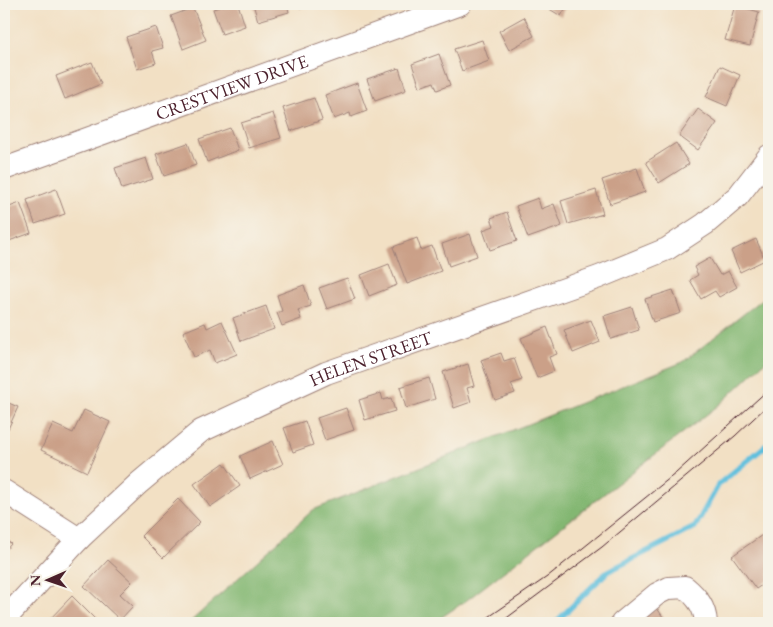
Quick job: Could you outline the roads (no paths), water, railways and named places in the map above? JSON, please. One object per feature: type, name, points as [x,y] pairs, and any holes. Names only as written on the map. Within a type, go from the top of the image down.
[{"type":"street","name":"CRESTVIEW DRIVE","points":[[4,169],[460,4]]},
{"type":"street","name":"HELEN STREET","points":[[4,620],[79,539],[139,483],[201,431],[326,373],[599,277],[666,249],[705,224],[738,196],[769,156]]},
{"type":"street","points":[[4,491],[79,539]]},
{"type":"street","points":[[622,623],[657,594],[669,588],[685,587],[694,595],[704,609],[706,623]]},
{"type":"waterway","points":[[555,623],[607,572],[695,527],[719,484],[769,443]]},
{"type":"tram line","points":[[480,623],[547,577],[676,473],[769,389]]},
{"type":"tram line","points":[[500,623],[602,547],[735,436],[769,404]]}]
